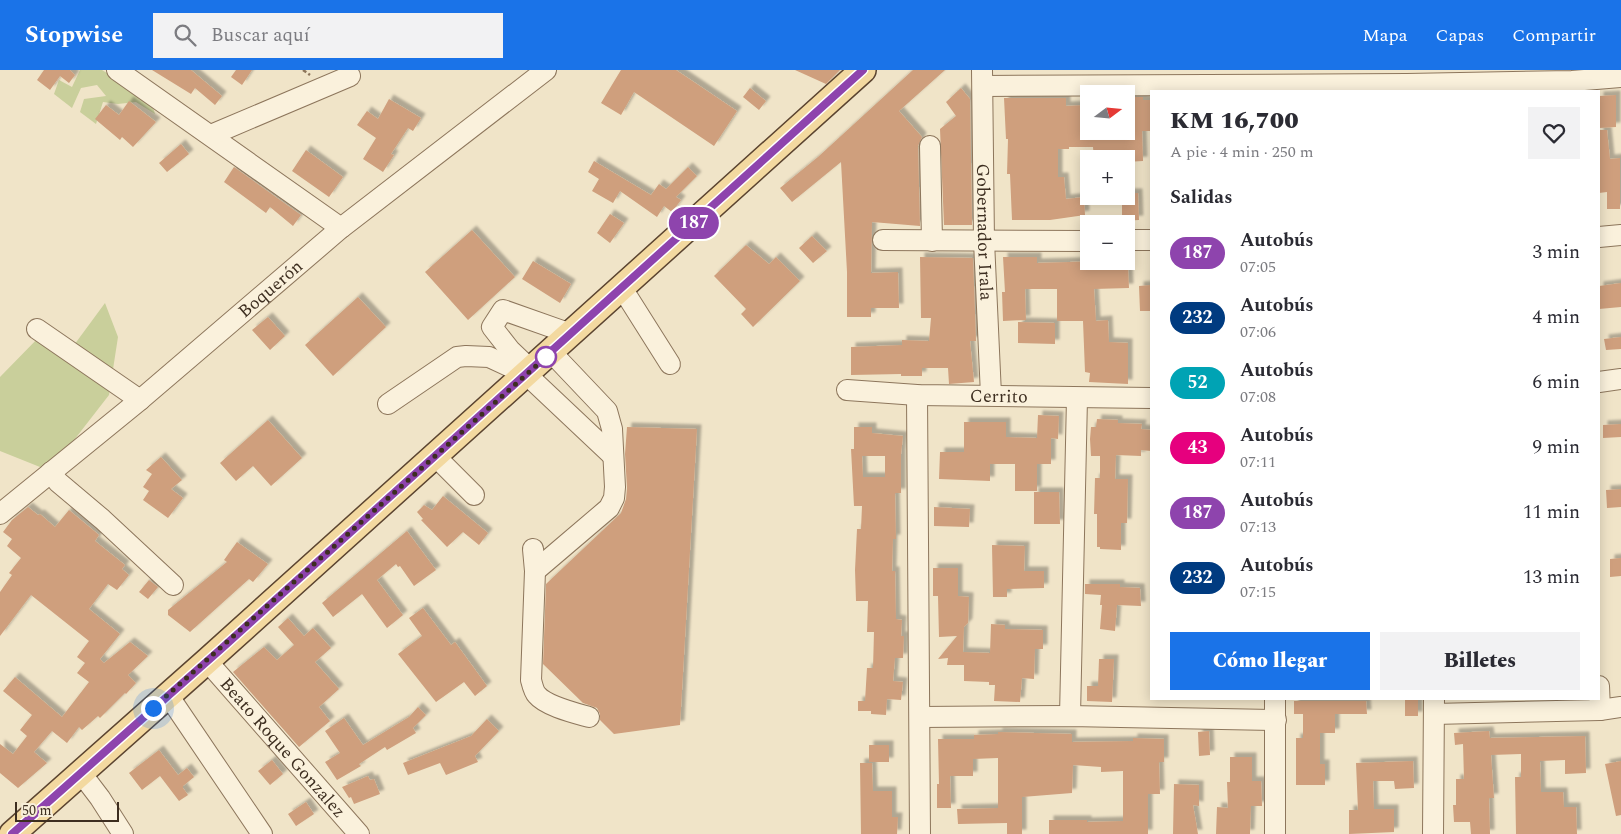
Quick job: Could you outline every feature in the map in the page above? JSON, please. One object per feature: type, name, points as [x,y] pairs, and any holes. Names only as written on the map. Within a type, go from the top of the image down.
[{"type":"main road","points":[[12,834],[529,372],[863,70]]},
{"type":"street","points":[[117,70],[341,228]]},
{"type":"street","name":"Boquerón","points":[[0,514],[140,400],[341,228],[542,71]]},
{"type":"street","points":[[211,135],[350,76]]},
{"type":"street","points":[[982,78],[1190,78],[1272,88],[1407,77],[1572,81],[1621,77]]},
{"type":"street","name":"Gobernador Irala","points":[[982,78],[984,241],[991,395]]},
{"type":"street","points":[[930,146],[932,240]]},
{"type":"street","points":[[1600,237],[1621,235]]},
{"type":"street","points":[[883,240],[1080,240]]},
{"type":"street","points":[[1135,240],[1150,240]]},
{"type":"street","points":[[622,288],[670,364]]},
{"type":"street","points":[[571,334],[503,310],[492,324],[492,327],[529,372],[613,456]]},
{"type":"street","points":[[37,329],[140,400]]},
{"type":"street","points":[[535,571],[609,508],[614,498],[612,429],[607,411],[551,352]]},
{"type":"street","points":[[388,404],[457,357],[489,358],[529,372]]},
{"type":"street","points":[[1600,382],[1621,379]]},
{"type":"street","name":"Cerrito","points":[[847,390],[917,394],[1150,398]]},
{"type":"street","points":[[917,394],[920,834]]},
{"type":"street","points":[[1070,716],[1077,398]]},
{"type":"street","points":[[435,456],[474,495]]},
{"type":"street","points":[[51,472],[58,482],[102,519],[173,585]]},
{"type":"street","points":[[534,549],[535,571],[531,680],[536,695],[570,712],[589,716]]},
{"type":"street","name":"Beato Roque Gonzalez","points":[[207,661],[359,834]]},
{"type":"street","points":[[168,696],[262,834]]},
{"type":"street","points":[[1275,834],[1276,700]]},
{"type":"street","points":[[1600,700],[1600,710]]},
{"type":"street","points":[[1433,834],[1434,707],[1600,710],[1621,707]]},
{"type":"street","points":[[920,717],[1070,716],[1276,720]]},
{"type":"street","points":[[81,773],[123,834]]},
{"type":"green space","points":[[80,70],[102,70],[151,100],[155,114],[136,102],[118,104],[103,102],[96,124],[80,112],[84,99],[106,96],[97,85],[81,88],[72,108],[54,94],[59,80],[72,87]]},
{"type":"green space","points":[[105,303],[118,337],[109,395],[50,471],[0,451],[0,377],[43,333],[66,356]]},
{"type":"building","points":[[44,70],[70,70],[75,75],[69,83],[60,76],[50,90],[37,80]]},
{"type":"building","points":[[152,70],[191,70],[222,96],[215,105],[195,88],[191,94]]},
{"type":"building","points":[[236,70],[252,70],[242,85],[231,77]]},
{"type":"building","points":[[621,70],[676,70],[737,111],[714,146],[634,92],[621,115],[601,103]]},
{"type":"building","points":[[795,70],[840,70],[826,84]]},
{"type":"building","points":[[913,70],[945,70],[899,111],[922,137],[918,146],[920,226],[872,222],[871,273],[898,272],[899,308],[871,308],[871,317],[847,317],[847,272],[841,162],[792,202],[780,188],[818,157]]},
{"type":"building","points":[[750,88],[766,101],[759,110],[743,97]]},
{"type":"building","points":[[961,88],[970,99],[972,225],[944,225],[940,129],[956,116],[946,102]]},
{"type":"building","points":[[1616,95],[1616,127],[1600,128],[1600,96]]},
{"type":"building","points":[[1135,97],[1143,97],[1143,100],[1150,100],[1150,131],[1142,131],[1143,161],[1135,161],[1135,150],[1093,150],[1093,147],[1058,149],[1058,177],[1064,177],[1066,199],[1080,197],[1080,205],[1084,205],[1085,215],[1050,220],[1012,220],[1010,174],[1007,174],[1008,139],[1006,139],[1004,98],[1066,98],[1066,106],[1080,105],[1080,140],[1135,140]]},
{"type":"building","points":[[389,99],[421,118],[413,131],[408,128],[391,154],[394,155],[383,172],[363,159],[376,138],[357,125],[367,111],[378,119]]},
{"type":"building","points":[[129,101],[156,122],[133,147],[122,137],[120,140],[95,119],[106,105],[119,115]]},
{"type":"building","points":[[1600,130],[1607,130],[1610,159],[1620,158],[1620,209],[1607,209],[1607,192],[1600,193]]},
{"type":"building","points":[[181,144],[189,154],[167,172],[159,163]]},
{"type":"building","points":[[306,150],[343,177],[329,197],[292,171]]},
{"type":"building","points":[[594,161],[651,195],[659,184],[666,189],[688,167],[697,176],[676,197],[681,200],[672,212],[664,206],[657,217],[620,191],[613,203],[592,191],[599,179],[588,172]]},
{"type":"building","points":[[234,167],[301,215],[293,226],[270,207],[266,213],[224,182]]},
{"type":"building","points":[[1135,193],[1138,193],[1139,220],[1135,220],[1135,215],[1122,215],[1122,205],[1135,205]]},
{"type":"building","points":[[610,214],[624,223],[610,243],[597,233]]},
{"type":"building","points":[[472,230],[515,277],[468,320],[425,272]]},
{"type":"building","points":[[812,236],[827,251],[813,263],[799,248]]},
{"type":"building","points":[[746,245],[769,264],[776,257],[800,281],[753,327],[741,314],[746,309],[714,276]]},
{"type":"building","points":[[920,257],[973,258],[976,341],[970,341],[974,382],[949,384],[948,368],[922,368],[922,376],[901,376],[901,374],[851,375],[851,347],[902,345],[902,340],[929,341],[931,318],[921,318]]},
{"type":"building","points":[[1003,257],[1037,257],[1037,263],[1080,262],[1080,270],[1128,270],[1129,288],[1094,289],[1096,321],[1108,320],[1109,342],[1128,343],[1128,384],[1089,382],[1090,373],[1085,372],[1083,321],[1057,321],[1057,289],[1025,289],[1026,320],[1003,321],[1002,292],[1005,292]]},
{"type":"building","points":[[533,261],[571,284],[560,303],[522,279]]},
{"type":"building","points":[[1621,283],[1621,307],[1600,309],[1600,286]]},
{"type":"building","points":[[1150,285],[1150,311],[1140,311],[1139,286]]},
{"type":"building","points":[[358,297],[386,327],[333,376],[305,345]]},
{"type":"building","points":[[268,317],[285,336],[270,350],[252,330]]},
{"type":"building","points":[[1018,322],[1055,323],[1055,344],[1018,343]]},
{"type":"building","points":[[1621,337],[1621,349],[1606,350],[1604,339]]},
{"type":"building","points":[[1038,415],[1059,416],[1058,439],[1051,438],[1051,464],[1037,464],[1037,491],[1015,491],[1015,464],[990,464],[990,481],[939,479],[940,452],[964,452],[964,422],[1006,422],[1006,437],[1037,438]]},
{"type":"building","points":[[1097,419],[1118,420],[1118,423],[1142,424],[1141,429],[1150,430],[1150,451],[1141,450],[1141,456],[1116,455],[1115,479],[1128,479],[1127,523],[1121,523],[1121,550],[1100,549],[1100,547],[1097,547],[1097,514],[1094,514],[1095,478],[1100,478],[1100,456],[1091,456],[1090,439],[1091,427],[1096,427]]},
{"type":"building","points":[[268,420],[302,458],[271,486],[253,466],[236,481],[220,463]]},
{"type":"building","points":[[1621,424],[1621,437],[1603,438],[1603,425]]},
{"type":"building","points":[[627,427],[697,429],[680,725],[614,734],[600,720],[597,708],[583,703],[543,664],[546,584],[621,513],[626,499],[627,488],[625,454]]},
{"type":"building","points":[[854,427],[872,427],[872,433],[903,436],[901,493],[895,493],[896,539],[893,539],[892,571],[895,571],[896,619],[902,620],[901,636],[904,636],[903,658],[895,658],[893,681],[903,682],[901,700],[887,699],[886,715],[871,714],[871,711],[858,711],[858,701],[865,701],[867,668],[873,668],[874,632],[867,632],[868,601],[856,601],[857,529],[861,529],[862,506],[854,506],[851,449],[854,449]],"holes":[[[862,456],[885,456],[885,477],[863,477]]]},
{"type":"building","points":[[161,457],[182,480],[171,489],[183,498],[168,518],[143,500],[149,491],[143,487],[152,474],[146,470]]},
{"type":"building","points":[[1621,489],[1621,507],[1607,508],[1606,490]]},
{"type":"building","points":[[1034,492],[1059,492],[1060,524],[1034,524]]},
{"type":"building","points":[[443,496],[488,533],[479,545],[463,532],[447,547],[421,520],[423,519],[417,512],[424,505],[432,510]]},
{"type":"building","points":[[28,507],[38,515],[40,514],[55,527],[69,510],[99,535],[95,541],[125,565],[122,569],[129,575],[117,590],[108,584],[89,609],[120,634],[100,659],[104,663],[130,642],[148,656],[128,675],[136,683],[100,718],[98,716],[82,730],[79,727],[67,743],[52,731],[34,752],[47,763],[18,788],[0,773],[0,744],[13,754],[27,736],[20,730],[32,715],[3,691],[15,677],[62,717],[89,682],[77,673],[85,663],[77,657],[89,641],[31,595],[0,636],[0,592],[12,575],[9,573],[21,558],[7,546],[12,539],[3,532],[12,520]]},
{"type":"building","points":[[934,507],[970,509],[969,527],[934,526]]},
{"type":"building","points":[[407,531],[436,570],[414,586],[400,566],[398,567],[396,564],[377,580],[403,615],[387,628],[362,594],[333,617],[322,603]]},
{"type":"building","points":[[237,542],[268,564],[253,582],[249,579],[190,632],[168,615],[168,610],[227,562],[224,560]]},
{"type":"building","points":[[992,545],[1025,546],[1024,571],[1044,571],[1044,588],[1007,589],[1007,597],[993,597]]},
{"type":"building","points":[[1621,558],[1621,576],[1610,577],[1610,559]]},
{"type":"building","points":[[933,568],[958,568],[958,596],[969,597],[968,623],[964,627],[963,652],[990,653],[991,624],[1005,625],[1005,629],[1043,630],[1043,649],[1035,649],[1034,679],[1022,678],[1020,702],[994,701],[995,685],[989,685],[989,682],[964,681],[964,665],[947,665],[948,658],[938,659],[957,636],[939,637],[938,596],[933,596]]},
{"type":"building","points":[[149,580],[158,587],[148,599],[139,592]]},
{"type":"building","points":[[1085,584],[1120,584],[1120,587],[1140,588],[1141,606],[1117,605],[1115,631],[1100,629],[1101,595],[1085,594]]},
{"type":"building","points":[[423,608],[451,645],[455,642],[487,686],[475,696],[464,682],[436,702],[398,654],[422,636],[409,618]]},
{"type":"building","points":[[288,618],[304,636],[313,628],[331,648],[315,662],[339,689],[319,707],[330,721],[299,747],[233,672],[264,647],[277,660],[294,645],[278,627]]},
{"type":"building","points":[[1099,659],[1114,659],[1112,702],[1087,701],[1087,686],[1098,686]]},
{"type":"building","points":[[1405,700],[1418,700],[1418,716],[1405,716]]},
{"type":"building","points":[[1294,701],[1366,701],[1367,714],[1335,714],[1335,733],[1320,733],[1320,764],[1325,764],[1325,785],[1296,785],[1296,738],[1303,738],[1303,714],[1294,714]]},
{"type":"building","points":[[418,707],[426,715],[413,728],[416,733],[387,750],[385,747],[359,764],[361,766],[337,780],[325,762],[340,753],[325,731],[344,718],[363,745],[409,717]]},
{"type":"building","points":[[487,719],[499,731],[475,756],[478,762],[446,775],[440,763],[408,775],[403,763],[471,736]]},
{"type":"building","points":[[1209,731],[1210,755],[1199,756],[1198,732]]},
{"type":"building","points":[[1489,731],[1490,738],[1585,736],[1586,773],[1565,774],[1565,760],[1540,761],[1541,792],[1563,792],[1564,807],[1576,807],[1577,834],[1516,834],[1515,777],[1521,777],[1521,754],[1491,755],[1494,798],[1489,798],[1490,834],[1471,834],[1470,822],[1454,822],[1453,805],[1456,805],[1456,779],[1464,779],[1463,744],[1455,745],[1454,733]]},
{"type":"building","points":[[998,732],[1072,734],[1072,742],[1133,741],[1133,738],[1164,739],[1164,762],[1159,762],[1160,794],[1148,794],[1148,834],[1049,834],[1049,820],[1123,821],[1123,771],[1101,772],[1101,767],[1073,765],[1072,793],[1022,797],[1022,834],[1007,834],[1007,823],[958,824],[957,809],[998,808],[998,758],[973,759],[973,776],[950,776],[951,808],[937,808],[937,784],[939,784],[938,739],[974,739],[974,735],[998,734]]},
{"type":"building","points":[[869,745],[889,745],[889,762],[869,762]]},
{"type":"building","points":[[159,750],[178,775],[187,768],[194,777],[183,786],[188,795],[179,801],[160,776],[142,790],[129,773]]},
{"type":"building","points":[[1230,757],[1252,757],[1252,781],[1261,781],[1262,806],[1251,806],[1250,834],[1216,834],[1217,807],[1228,808],[1227,782],[1230,782]]},
{"type":"building","points":[[272,760],[283,774],[270,785],[258,771]]},
{"type":"building","points":[[1413,761],[1414,788],[1395,789],[1394,781],[1373,781],[1374,809],[1394,809],[1394,832],[1349,834],[1349,810],[1358,810],[1356,763]]},
{"type":"building","points":[[1621,761],[1621,815],[1616,816],[1605,764]]},
{"type":"building","points":[[860,763],[872,763],[873,791],[892,791],[892,817],[898,817],[897,834],[861,834]]},
{"type":"building","points":[[368,776],[370,780],[374,779],[380,794],[354,804],[351,797],[349,798],[342,787]]},
{"type":"building","points":[[1174,784],[1199,785],[1199,806],[1193,805],[1198,834],[1173,834]]},
{"type":"building","points":[[306,802],[314,814],[296,826],[288,814]]},
{"type":"bus line","name":"187","points":[[12,834],[221,649],[863,70]]},
{"type":"route","points":[[153,708],[546,357]]}]
